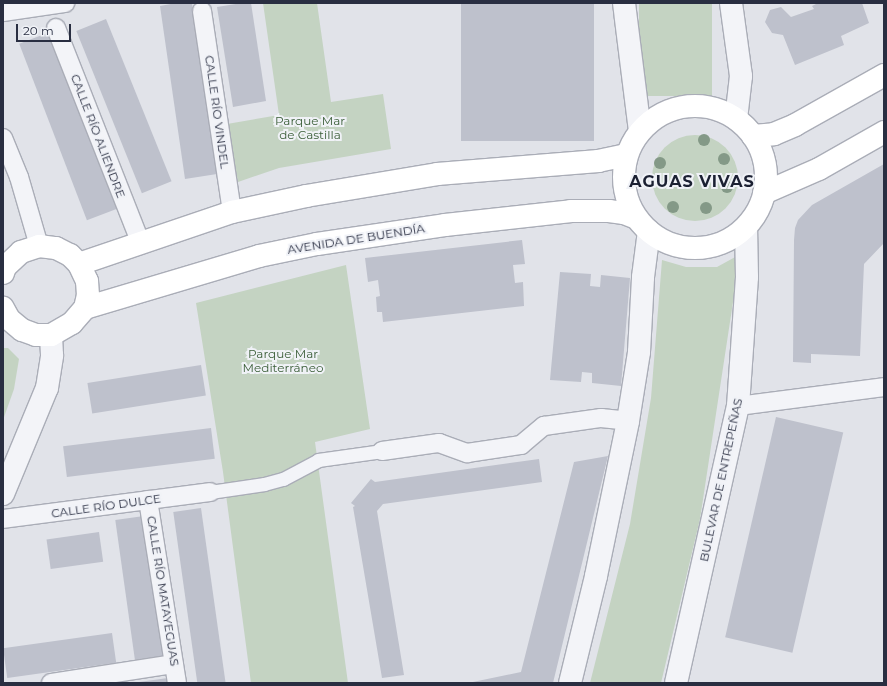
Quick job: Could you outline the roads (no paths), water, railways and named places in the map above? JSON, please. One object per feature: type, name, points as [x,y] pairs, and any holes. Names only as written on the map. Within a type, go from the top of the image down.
[{"type":"main road","points":[[754,136],[774,134],[795,125],[884,75]]},
{"type":"main road","points":[[687,106],[703,106],[720,110],[736,119],[754,136],[765,164],[764,193],[756,213],[746,227],[730,239],[714,246],[694,248],[674,246],[659,239],[641,224],[628,203],[624,183],[623,171],[626,155],[640,131],[655,118],[672,109],[687,106]]},
{"type":"main road","points":[[764,193],[819,168],[884,132]]},
{"type":"main road","points":[[80,264],[232,212],[306,196],[437,174],[598,161],[626,155]]},
{"type":"main road","name":"AVENIDA DE BUENDÍA","points":[[85,308],[259,256],[317,244],[445,224],[571,211],[609,210],[624,213],[641,224]]},
{"type":"main road","points":[[3,273],[5,267],[21,252],[39,246],[56,248],[70,254],[80,264],[87,281],[88,295],[85,308],[72,323],[51,335],[36,335],[22,330],[5,316]]},
{"type":"street","points":[[3,12],[65,3]]},
{"type":"street","points":[[624,3],[640,131]]},
{"type":"street","points":[[732,3],[741,76],[736,119]]},
{"type":"street","name":"CALLE RÍO VINDEL","points":[[202,11],[232,212]]},
{"type":"street","name":"CALLE RÍO ALIENDRE","points":[[56,28],[141,244]]},
{"type":"street","points":[[3,138],[19,177],[39,246]]},
{"type":"street","points":[[570,683],[596,576],[628,421],[639,352],[643,277],[641,224]]},
{"type":"street","name":"BULEVAR DE ENTREPEÑAS","points":[[676,683],[696,602],[738,406],[747,277],[746,227]]},
{"type":"street","points":[[3,494],[47,388],[52,355],[51,335]]},
{"type":"street","points":[[738,406],[884,387]]},
{"type":"street","points":[[210,492],[264,484],[283,479],[318,460],[439,443],[467,453],[521,445],[544,426],[600,418],[628,421]]},
{"type":"street","name":"CALLE RÍO DULCE","points":[[3,519],[210,492]]},
{"type":"street","name":"CALLE RÍO MATAYEGUAS","points":[[148,500],[177,683]]},
{"type":"street","points":[[51,683],[174,664]]},
{"type":"district","name":"AGUAS VIVAS","points":[[692,182]]},
{"type":"park label","name":"Parque Mar de Castilla","points":[[310,128]]},
{"type":"park label","name":"Parque Mar Mediterráneo","points":[[283,361]]}]
